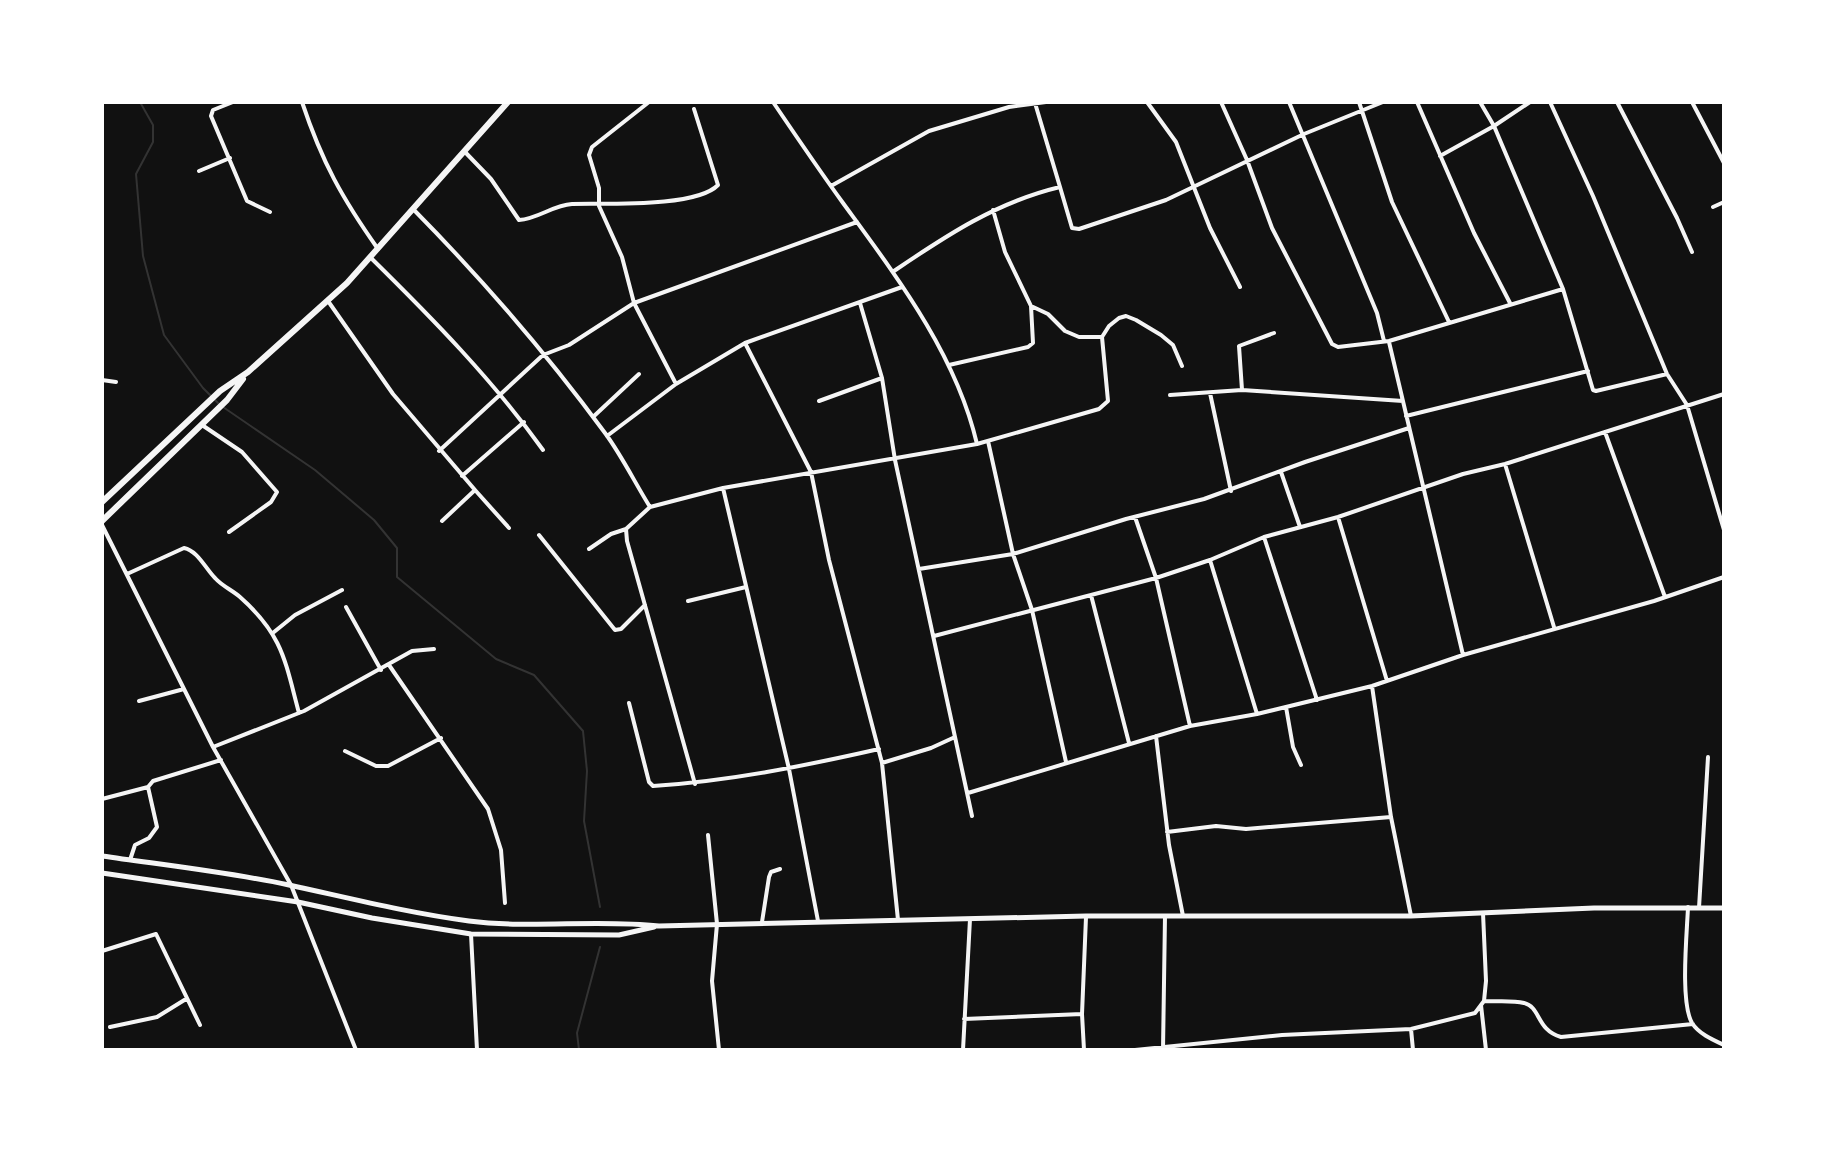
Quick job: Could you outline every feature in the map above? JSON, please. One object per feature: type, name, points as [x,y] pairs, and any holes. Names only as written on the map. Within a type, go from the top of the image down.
[{"type":"main road","points":[[102,502],[220,391],[248,372],[347,283],[508,102]]},
{"type":"main road","points":[[102,523],[214,414],[248,372]]},
{"type":"main road","points":[[102,856],[291,885],[383,907],[472,921],[531,924],[618,922],[659,926],[1086,916],[1411,916],[1724,908]]},
{"type":"main road","points":[[102,873],[298,902],[471,934],[619,935],[659,926]]},
{"type":"street","points":[[233,102],[211,113],[247,201],[270,212]]},
{"type":"street","points":[[302,102],[319,153],[333,181],[378,249]]},
{"type":"street","points":[[649,102],[589,151],[599,188],[599,206],[622,257],[634,303],[676,384]]},
{"type":"street","points":[[831,186],[929,131],[1009,107],[1046,102]]},
{"type":"street","points":[[1147,102],[1176,142],[1210,228],[1240,287]]},
{"type":"street","points":[[1221,102],[1272,228],[1332,344],[1338,347],[1387,341],[1563,289]]},
{"type":"street","points":[[1289,102],[1387,341],[1463,655]]},
{"type":"street","points":[[1359,102],[1392,202],[1449,322]]},
{"type":"street","points":[[1035,103],[1072,228],[1079,229],[1166,200],[1304,134],[1383,102]]},
{"type":"street","points":[[1417,102],[1474,233],[1510,303]]},
{"type":"street","points":[[1480,102],[1494,126],[1563,289],[1592,387],[1596,391],[1667,374]]},
{"type":"street","points":[[1440,156],[1530,102]]},
{"type":"street","points":[[1550,102],[1667,374],[1687,405],[1724,530]]},
{"type":"street","points":[[1617,102],[1692,252]]},
{"type":"street","points":[[1692,102],[1724,163]]},
{"type":"street","points":[[776,103],[831,186],[894,271],[949,365],[970,414],[977,444]]},
{"type":"street","points":[[465,152],[491,179],[519,220],[562,206],[668,201],[712,191],[718,185],[694,109]]},
{"type":"street","points":[[199,171],[230,158]]},
{"type":"street","points":[[894,271],[958,228],[993,210],[1060,187]]},
{"type":"street","points":[[1713,207],[1724,202]]},
{"type":"street","points":[[414,210],[477,273],[517,319],[607,436],[650,507]]},
{"type":"street","points":[[949,365],[1028,347],[1033,343],[1031,306],[1005,252],[993,210]]},
{"type":"street","points":[[439,451],[543,355],[569,345],[634,303],[857,222]]},
{"type":"street","points":[[370,257],[502,393],[543,450]]},
{"type":"street","points":[[607,436],[676,384],[745,343],[902,287]]},
{"type":"street","points":[[326,299],[393,394],[439,451],[509,528]]},
{"type":"street","points":[[860,303],[882,378],[895,460],[972,816]]},
{"type":"street","points":[[1031,306],[1048,314],[1065,331],[1079,337],[1102,337]]},
{"type":"street","points":[[589,549],[611,534],[626,529],[650,507],[723,488],[977,444],[1099,409],[1108,401],[1102,337],[1119,318],[1126,316],[1136,320],[1173,345],[1182,366]]},
{"type":"street","points":[[1242,390],[1239,346],[1274,333]]},
{"type":"street","points":[[745,343],[811,472],[829,560],[882,763],[898,920]]},
{"type":"street","points":[[1406,416],[1588,371]]},
{"type":"street","points":[[593,417],[639,374]]},
{"type":"street","points":[[819,401],[882,378]]},
{"type":"street","points":[[102,380],[116,382]]},
{"type":"street","points":[[1170,395],[1242,390],[1403,401]]},
{"type":"street","points":[[1210,393],[1231,491]]},
{"type":"street","points":[[934,636],[1156,578],[1264,537],[1338,517],[1463,474],[1505,464],[1724,394]]},
{"type":"street","points":[[462,476],[524,422]]},
{"type":"street","points":[[202,425],[242,452],[277,492],[271,502],[229,532]]},
{"type":"street","points":[[919,569],[1013,554],[1231,491],[1409,428]]},
{"type":"street","points":[[1605,432],[1665,597]]},
{"type":"street","points":[[988,441],[1013,554],[1032,610],[1066,762]]},
{"type":"street","points":[[1505,464],[1554,627]]},
{"type":"street","points":[[1281,472],[1300,527]]},
{"type":"street","points":[[723,488],[789,769],[818,921]]},
{"type":"street","points":[[442,521],[475,490]]},
{"type":"street","points":[[1135,517],[1156,578],[1190,726]]},
{"type":"street","points":[[1338,517],[1387,681]]},
{"type":"street","points":[[102,523],[213,747],[291,885],[356,1050]]},
{"type":"street","points":[[626,529],[631,560],[695,784]]},
{"type":"street","points":[[539,535],[615,630],[621,629],[645,605]]},
{"type":"street","points":[[1264,537],[1317,700]]},
{"type":"street","points":[[127,574],[189,548],[211,575],[239,596],[274,632],[299,713]]},
{"type":"street","points":[[1210,560],[1257,714]]},
{"type":"street","points":[[968,793],[1190,726],[1257,714],[1372,686],[1463,655],[1724,577]]},
{"type":"street","points":[[688,601],[746,587]]},
{"type":"street","points":[[274,632],[295,615],[342,590]]},
{"type":"street","points":[[1091,595],[1129,743]]},
{"type":"street","points":[[346,607],[381,670]]},
{"type":"street","points":[[213,747],[299,713],[412,651],[434,649]]},
{"type":"street","points":[[389,665],[488,809],[501,850],[505,903]]},
{"type":"street","points":[[1372,686],[1391,817],[1411,916]]},
{"type":"street","points":[[139,701],[184,689]]},
{"type":"street","points":[[629,703],[649,782],[653,786],[695,784],[789,769],[879,749]]},
{"type":"street","points":[[1286,707],[1293,747],[1301,765]]},
{"type":"street","points":[[1156,736],[1167,832],[1183,916]]},
{"type":"street","points":[[882,763],[955,737]]},
{"type":"street","points":[[345,751],[376,766],[388,766],[441,738]]},
{"type":"street","points":[[1699,908],[1708,757]]},
{"type":"street","points":[[102,799],[148,787],[153,781],[221,760]]},
{"type":"street","points":[[130,860],[135,845],[149,838],[157,827],[148,787]]},
{"type":"street","points":[[1167,832],[1216,826],[1246,829],[1391,817]]},
{"type":"street","points":[[708,835],[717,924],[712,981],[719,1050]]},
{"type":"street","points":[[762,922],[769,877],[771,872],[780,869]]},
{"type":"street","points":[[1688,907],[1685,965],[1689,1013],[1701,1033],[1724,1045]]},
{"type":"street","points":[[1483,913],[1486,1050]]},
{"type":"street","points":[[1084,1050],[1082,1014],[1086,916]]},
{"type":"street","points":[[1162,1048],[1165,916]]},
{"type":"street","points":[[963,1050],[970,919]]},
{"type":"street","points":[[102,951],[156,934],[200,1025]]},
{"type":"street","points":[[471,934],[477,1050]]},
{"type":"street","points":[[110,1027],[157,1017],[186,999]]},
{"type":"street","points":[[1483,1003],[1526,1003],[1534,1009],[1542,1026],[1550,1034],[1561,1037],[1693,1024]]},
{"type":"street","points":[[1135,1050],[1282,1035],[1411,1029],[1475,1013],[1483,1003]]},
{"type":"street","points":[[964,1019],[1082,1014]]},
{"type":"street","points":[[1411,1029],[1413,1050]]},
{"type":"waterway","points":[[140,102],[153,125],[153,142],[136,174],[143,256],[164,335],[203,388],[218,403]]},
{"type":"waterway","points":[[223,407],[315,470],[374,520],[397,548],[397,577],[496,659],[534,675],[583,731],[587,771],[584,821],[600,907]]},
{"type":"waterway","points":[[579,1050],[577,1033],[600,947]]}]
